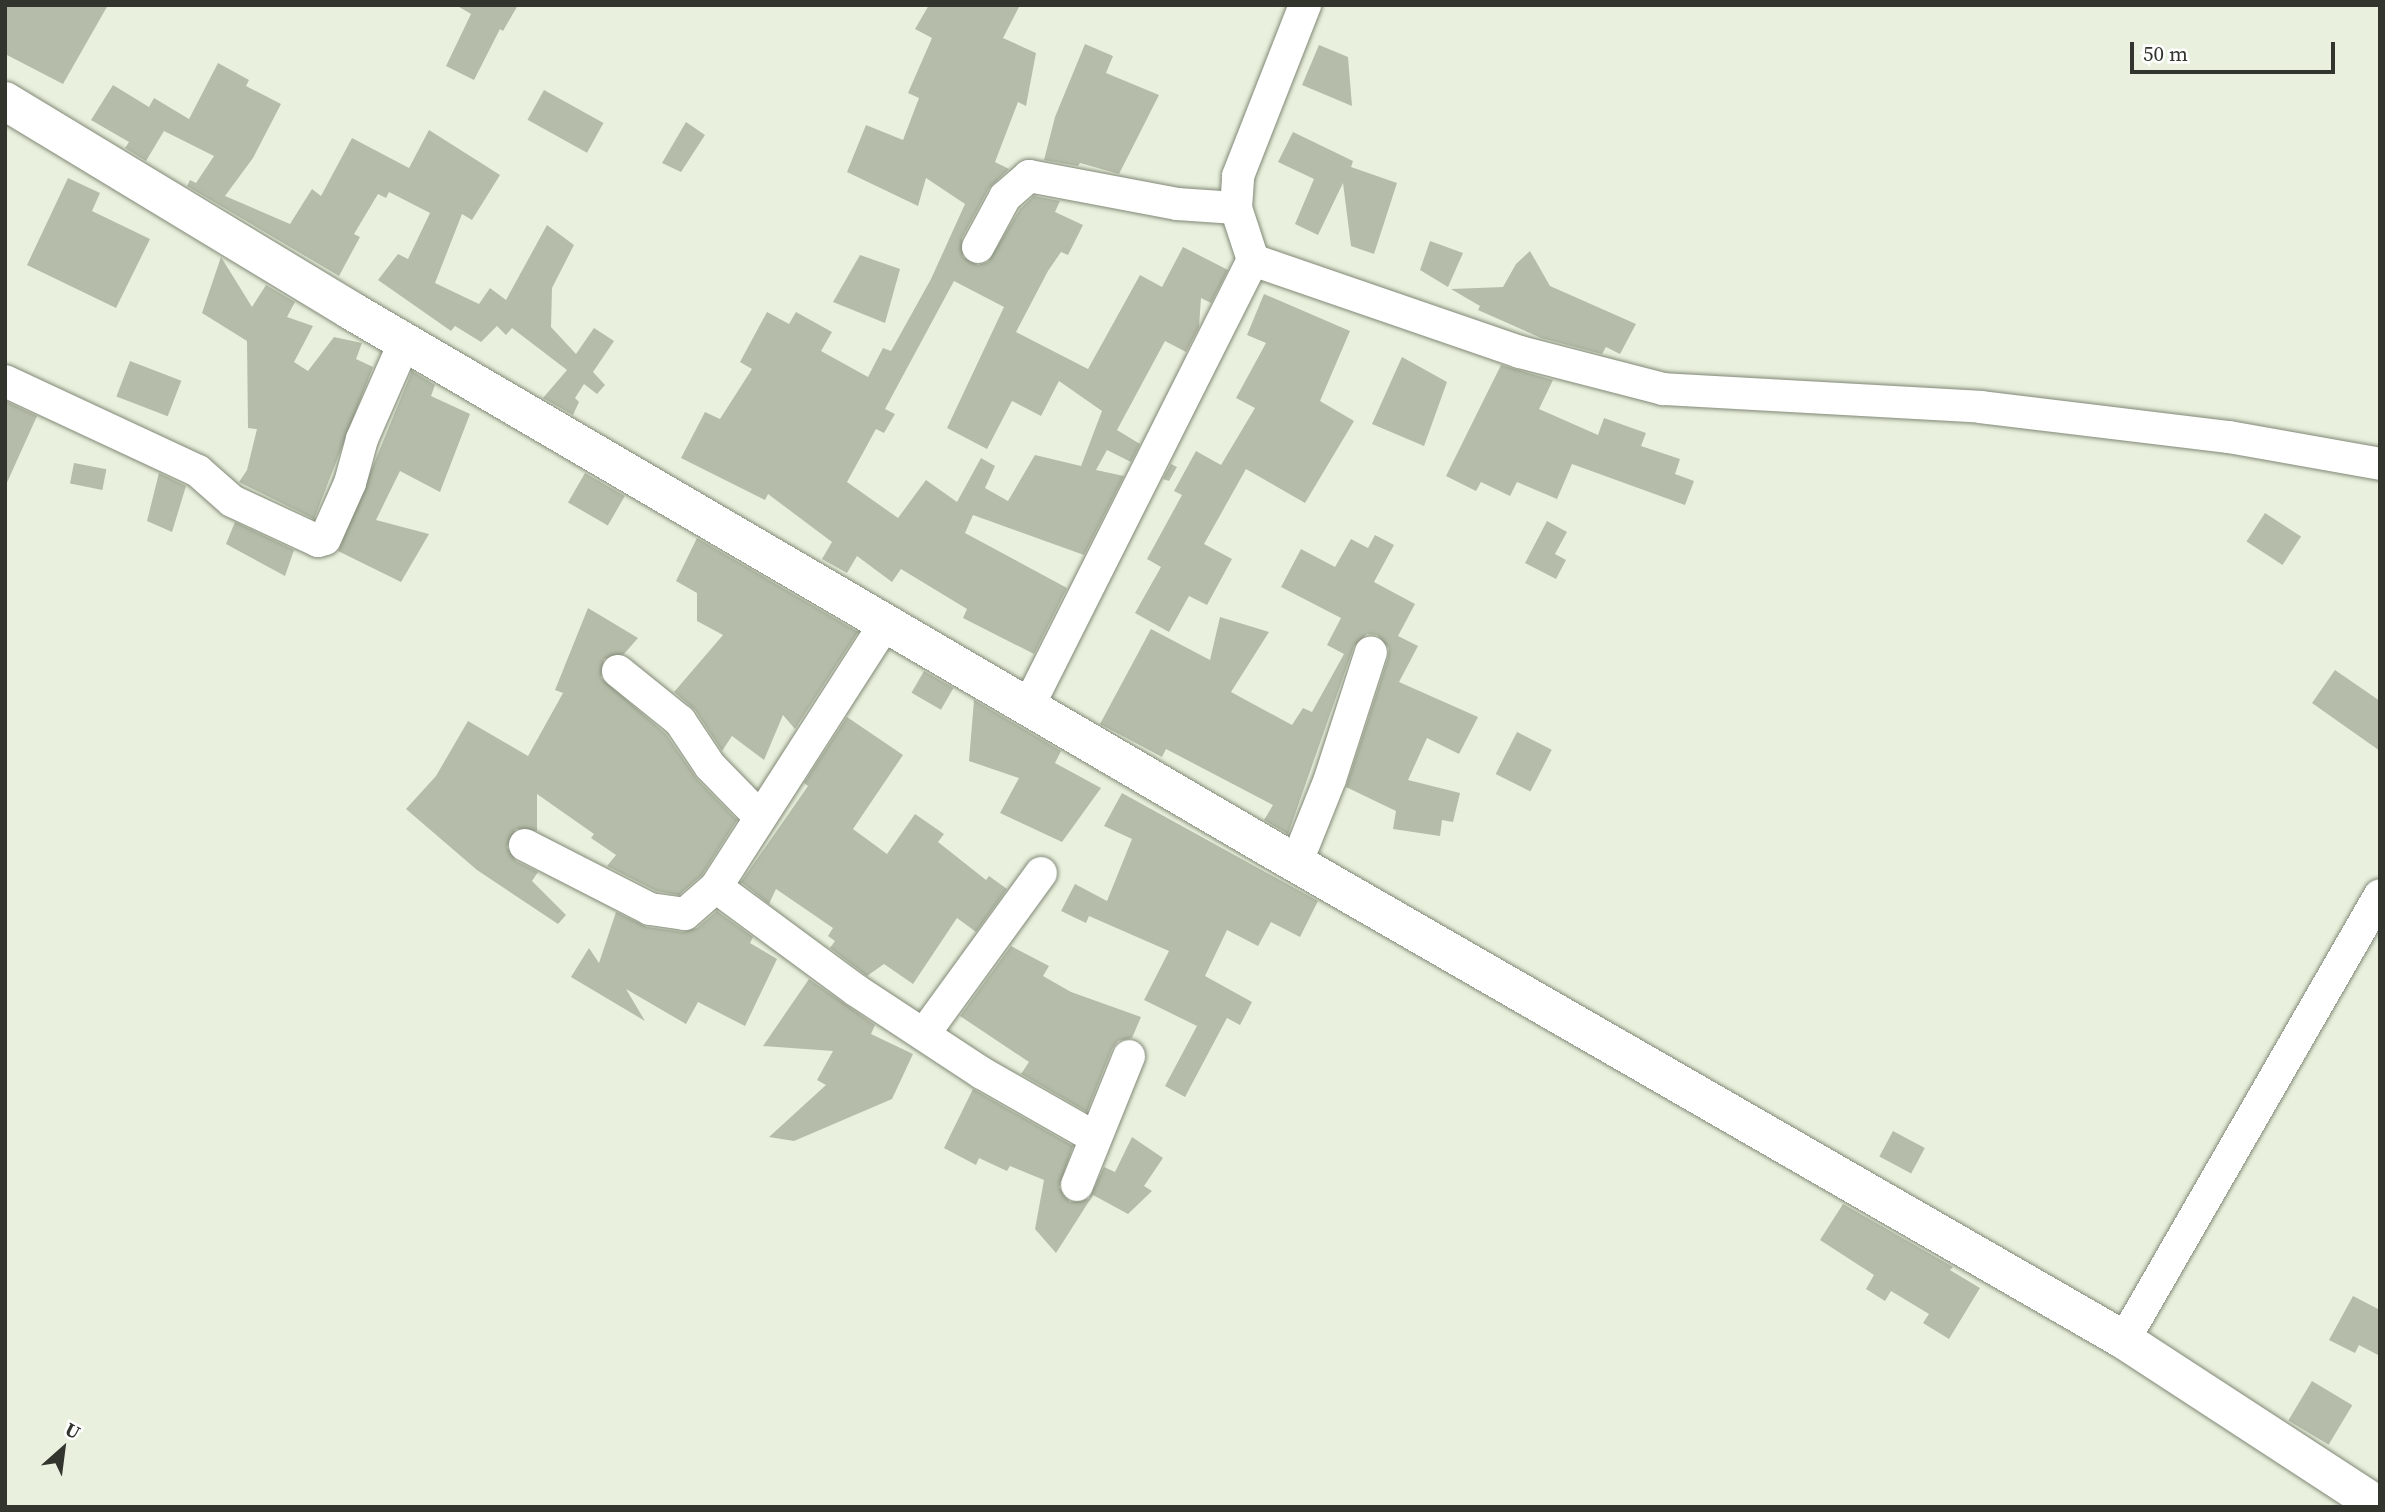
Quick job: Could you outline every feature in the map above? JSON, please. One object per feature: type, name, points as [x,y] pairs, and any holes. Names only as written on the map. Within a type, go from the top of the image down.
[{"type":"street","points":[[1029,705],[1253,260],[1236,208],[1238,176],[1249,141],[1305,5]]},
{"type":"street","points":[[8,110],[1296,863],[2124,1340],[2380,1507]]},
{"type":"street","points":[[978,247],[1005,197],[1029,176],[1177,204],[1236,208]]},
{"type":"street","points":[[1253,260],[1520,352],[1663,389],[1980,407],[2229,437],[2380,464]]},
{"type":"street","points":[[5,381],[198,471],[232,501],[318,541],[325,539],[350,483],[362,439],[405,341]]},
{"type":"street","points":[[525,845],[650,909],[670,915],[685,914],[716,887],[886,622]]},
{"type":"street","points":[[1296,863],[1330,779],[1371,652]]},
{"type":"street","points":[[618,671],[680,721],[710,766],[760,817]]},
{"type":"street","points":[[924,1034],[1041,873]]},
{"type":"street","points":[[716,887],[924,1034],[1094,1137]]},
{"type":"street","points":[[2124,1340],[2380,895]]},
{"type":"street","points":[[1077,1185],[1094,1137],[1129,1056]]},
{"type":"building","points":[[5,5],[108,5],[63,84],[5,54]]},
{"type":"building","points":[[456,5],[518,5],[503,31],[500,29],[474,80],[446,66],[471,14]]},
{"type":"building","points":[[929,5],[1020,5],[1003,38],[1036,53],[1026,106],[1018,102],[995,162],[1009,169],[989,188],[962,238],[963,257],[978,265],[988,262],[1020,209],[1034,196],[1060,201],[1055,212],[1083,225],[1068,255],[1061,252],[1048,271],[1016,332],[1088,369],[1140,275],[1162,287],[1183,247],[1228,270],[1211,303],[1201,298],[1199,327],[1186,352],[1165,341],[1117,430],[1140,444],[1131,462],[1107,450],[1096,470],[1124,476],[1084,555],[973,515],[965,533],[1067,588],[1034,654],[963,618],[967,609],[901,569],[892,582],[857,556],[847,573],[822,559],[832,542],[768,494],[765,500],[681,458],[705,412],[720,419],[752,369],[740,362],[767,312],[789,324],[796,312],[832,332],[821,351],[868,377],[883,348],[891,351],[931,279],[965,204],[926,178],[918,206],[847,172],[866,125],[903,140],[919,98],[908,93],[932,38],[915,29]],"holes":[[[954,281],[1004,307],[947,428],[987,449],[1012,401],[1041,416],[1059,381],[1102,411],[1081,466],[1035,455],[1008,501],[985,488],[995,466],[981,458],[957,502],[926,480],[898,518],[847,482],[876,429],[884,433],[895,414],[885,409]]]},
{"type":"building","points":[[1085,44],[1113,56],[1106,73],[1159,95],[1119,174],[1080,163],[1078,166],[1044,160],[1055,117]]},
{"type":"building","points":[[1319,45],[1348,57],[1352,106],[1302,85]]},
{"type":"building","points":[[218,63],[249,80],[246,86],[281,104],[253,158],[225,196],[290,224],[312,189],[321,196],[352,138],[409,168],[429,130],[500,175],[472,220],[462,214],[435,283],[479,304],[490,288],[506,300],[547,225],[574,245],[552,288],[551,327],[576,354],[594,328],[614,341],[593,372],[605,385],[597,394],[584,384],[575,398],[579,402],[573,415],[543,398],[567,370],[512,328],[506,335],[497,326],[481,342],[455,326],[451,331],[378,280],[398,254],[408,259],[430,213],[389,192],[386,198],[378,194],[354,234],[360,237],[339,276],[187,186],[190,180],[196,183],[214,156],[164,131],[146,161],[125,148],[129,142],[91,120],[113,85],[149,107],[154,98],[189,119]]},
{"type":"building","points":[[544,90],[603,123],[587,153],[528,120]]},
{"type":"building","points":[[686,122],[705,135],[681,172],[662,163]]},
{"type":"building","points":[[1293,132],[1353,161],[1351,167],[1397,183],[1374,254],[1351,246],[1343,183],[1318,235],[1295,224],[1314,179],[1278,162]]},
{"type":"building","points":[[68,178],[100,193],[92,211],[150,239],[116,308],[27,265]]},
{"type":"building","points":[[1430,241],[1463,253],[1448,287],[1420,270]]},
{"type":"building","points":[[1530,251],[1550,286],[1636,324],[1620,354],[1606,347],[1602,354],[1541,338],[1478,310],[1480,306],[1451,289],[1503,287],[1516,264]]},
{"type":"building","points":[[860,255],[900,269],[885,323],[833,302]]},
{"type":"building","points":[[221,257],[252,307],[266,285],[295,302],[287,317],[313,326],[294,362],[308,371],[334,337],[362,343],[356,359],[373,367],[314,519],[239,482],[247,470],[257,429],[248,428],[247,341],[202,313]]},
{"type":"building","points":[[1264,294],[1350,331],[1320,401],[1354,421],[1305,503],[1246,469],[1204,544],[1232,559],[1207,605],[1189,596],[1169,632],[1135,613],[1161,567],[1147,559],[1182,495],[1174,491],[1196,451],[1221,465],[1255,408],[1236,398],[1266,343],[1247,335]]},
{"type":"building","points":[[1402,357],[1447,382],[1424,446],[1372,424]]},
{"type":"building","points":[[130,361],[181,381],[168,416],[116,396]]},
{"type":"building","points":[[1501,365],[1553,380],[1539,409],[1598,435],[1604,418],[1646,433],[1641,446],[1680,459],[1675,474],[1694,481],[1685,505],[1572,464],[1557,499],[1517,482],[1510,496],[1481,482],[1476,491],[1446,476]]},
{"type":"building","points":[[412,371],[435,385],[431,396],[470,414],[440,492],[400,471],[376,520],[429,534],[401,582],[338,551]]},
{"type":"building","points":[[5,401],[37,416],[5,487]]},
{"type":"building","points":[[74,463],[106,469],[102,490],[70,484]]},
{"type":"building","points":[[1171,464],[1177,467],[1169,481],[1163,479]]},
{"type":"building","points":[[159,473],[186,486],[172,532],[147,521]]},
{"type":"building","points":[[585,473],[625,496],[608,525],[568,502]]},
{"type":"building","points":[[2265,513],[2301,536],[2283,565],[2246,542]]},
{"type":"building","points":[[1547,521],[1567,532],[1555,554],[1566,560],[1556,579],[1525,563]]},
{"type":"building","points":[[235,522],[294,550],[285,576],[226,544]]},
{"type":"building","points":[[1375,535],[1394,545],[1374,582],[1415,604],[1398,636],[1418,646],[1399,682],[1478,717],[1459,754],[1427,738],[1408,780],[1460,793],[1453,822],[1442,820],[1440,836],[1393,829],[1396,811],[1346,787],[1388,658],[1389,648],[1377,635],[1367,634],[1354,646],[1288,834],[1264,820],[1273,805],[1166,749],[1162,757],[1100,724],[1151,629],[1210,660],[1220,617],[1269,632],[1231,692],[1292,725],[1303,708],[1312,712],[1344,654],[1327,645],[1341,618],[1281,587],[1301,549],[1335,567],[1351,539],[1368,548]]},
{"type":"building","points":[[697,538],[858,632],[795,729],[783,715],[764,760],[732,736],[722,751],[695,710],[674,692],[723,635],[697,621],[697,593],[676,581]]},
{"type":"building","points":[[588,608],[638,638],[624,654],[604,659],[601,678],[666,734],[697,779],[737,820],[702,875],[679,895],[656,891],[607,866],[616,855],[591,838],[594,834],[537,794],[537,831],[516,829],[507,847],[516,861],[538,872],[532,881],[566,915],[558,924],[477,870],[406,809],[436,776],[468,721],[528,756],[563,693],[555,690]]},
{"type":"building","points":[[2335,670],[2380,701],[2380,751],[2312,703]]},
{"type":"building","points":[[924,671],[953,688],[941,710],[912,693]]},
{"type":"building","points":[[974,700],[1061,751],[1055,763],[1101,788],[1062,842],[1000,813],[1019,778],[969,761]]},
{"type":"building","points":[[847,717],[903,755],[853,829],[887,854],[915,814],[944,834],[938,842],[986,880],[989,876],[1007,889],[976,932],[957,918],[913,984],[884,964],[867,976],[830,948],[835,941],[828,936],[833,928],[776,889],[769,904],[741,882],[808,786],[804,783]]},
{"type":"building","points":[[1517,732],[1552,750],[1530,792],[1496,774]]},
{"type":"building","points":[[1122,793],[1318,901],[1300,937],[1271,922],[1258,946],[1227,930],[1205,976],[1252,1002],[1240,1025],[1227,1018],[1185,1097],[1165,1086],[1197,1026],[1144,1000],[1169,951],[1089,916],[1086,923],[1061,911],[1075,884],[1107,901],[1132,839],[1104,826]]},
{"type":"building","points":[[717,911],[753,937],[750,943],[777,959],[745,1026],[698,1002],[686,1024],[626,989],[645,1021],[571,977],[589,948],[599,963],[616,912],[647,927],[683,932],[697,928]]},
{"type":"building","points":[[1011,946],[1049,966],[1043,976],[1071,992],[1141,1017],[1132,1038],[1118,1041],[1112,1049],[1087,1112],[1021,1074],[1029,1062],[960,1016]]},
{"type":"building","points":[[809,979],[875,1025],[871,1034],[913,1054],[892,1099],[794,1141],[769,1137],[826,1085],[817,1080],[833,1051],[763,1046]]},
{"type":"building","points":[[973,1089],[1073,1146],[1059,1187],[1070,1202],[1089,1199],[1104,1167],[1115,1172],[1132,1137],[1163,1158],[1144,1186],[1152,1191],[1128,1214],[1093,1195],[1056,1253],[1035,1229],[1044,1180],[1010,1166],[1007,1171],[979,1158],[976,1165],[944,1148]]},
{"type":"building","points":[[1893,1131],[1925,1148],[1911,1174],[1879,1157]]},
{"type":"building","points":[[1843,1204],[1953,1267],[1950,1270],[1980,1288],[1949,1339],[1923,1323],[1929,1314],[1891,1291],[1885,1301],[1866,1289],[1874,1275],[1820,1240]]},
{"type":"building","points":[[2353,1296],[2380,1310],[2380,1356],[2359,1345],[2355,1353],[2329,1340]]},
{"type":"building","points":[[2312,1381],[2352,1405],[2329,1445],[2288,1420]]}]
